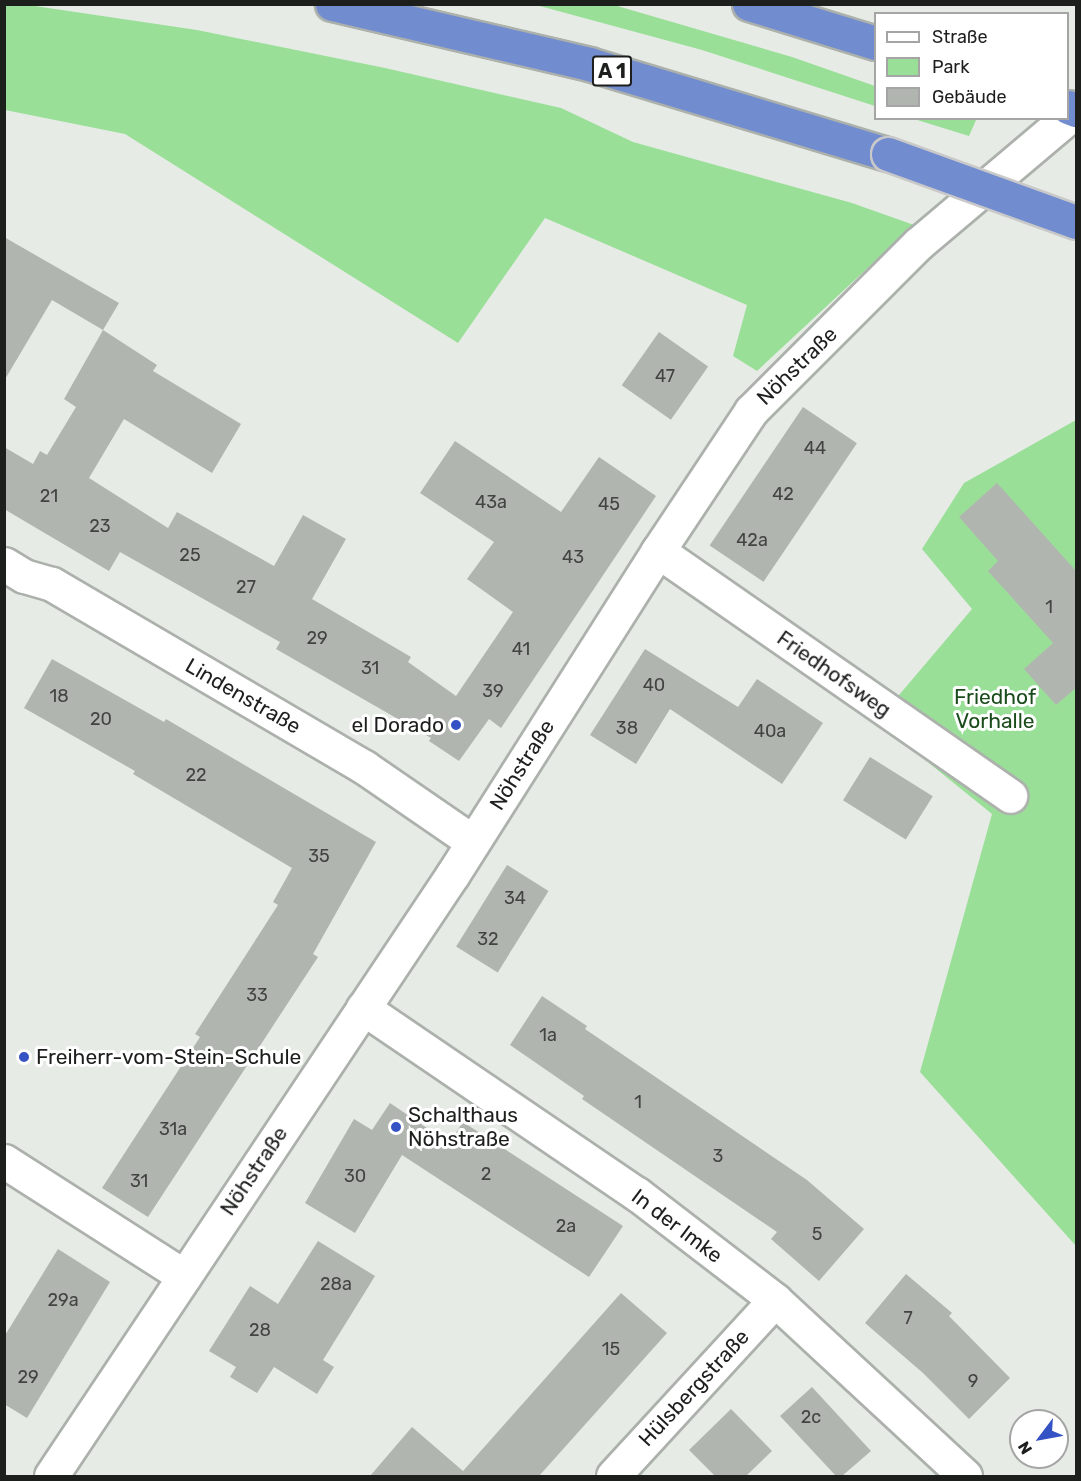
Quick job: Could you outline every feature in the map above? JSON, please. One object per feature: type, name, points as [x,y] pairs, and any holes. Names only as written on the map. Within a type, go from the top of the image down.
[{"type":"highway","name":"A 1","points":[[332,4],[589,64],[888,154],[1076,222]]},
{"type":"highway","points":[[749,4],[874,42]]},
{"type":"street","name":"Nöhstraße","points":[[51,1476],[473,842],[751,411],[918,244],[1065,120]]},
{"type":"street","name":"Friedhofsweg","points":[[658,552],[1010,796]]},
{"type":"street","name":"Lindenstraße","points":[[4,564],[24,576],[52,584],[364,767],[473,842]]},
{"type":"street","name":"In der Imke","points":[[363,1008],[637,1194],[776,1300],[965,1476]]},
{"type":"street","points":[[4,1161],[183,1276]]},
{"type":"street","name":"Hülsbergstraße","points":[[613,1476],[776,1300]]},
{"type":"green space","points":[[4,5],[28,5],[197,30],[385,68],[561,108],[633,142],[852,203],[914,225],[757,371],[733,356],[747,305],[545,218],[458,343],[125,134],[5,110]]},
{"type":"green space","points":[[536,5],[614,5],[792,57],[874,86],[874,106],[702,50]]},
{"type":"green space","points":[[917,120],[976,120],[969,136]]},
{"type":"green space","name":"Friedhof Vorhalle","points":[[1076,420],[1076,1246],[920,1072],[992,814],[877,721],[972,609],[922,549],[964,483]]},
{"type":"building","points":[[4,237],[119,303],[103,330],[52,300],[4,381]]},
{"type":"building","points":[[103,330],[157,365],[153,371],[241,424],[212,473],[124,419],[89,478],[168,528],[177,512],[274,566],[303,515],[346,539],[312,599],[411,657],[408,662],[456,696],[513,612],[467,579],[494,542],[420,493],[455,441],[561,512],[599,457],[656,496],[501,728],[489,719],[459,761],[429,741],[431,738],[276,649],[280,642],[120,552],[109,571],[4,509],[4,447],[33,464],[40,451],[47,455],[76,407],[64,399]]},
{"type":"building","points":[[659,332],[708,366],[671,420],[622,385]]},
{"type":"building","points":[[803,407],[857,443],[764,582],[710,545]]},
{"type":"building","points":[[997,483],[1077,572],[1077,687],[1056,705],[1024,669],[1053,643],[988,571],[998,561],[959,517]]},
{"type":"building","points":[[645,649],[738,707],[757,679],[823,723],[782,784],[670,709],[636,764],[590,735]]},
{"type":"building","points":[[52,659],[164,722],[166,719],[376,842],[313,954],[318,957],[148,1217],[102,1188],[200,1037],[195,1034],[278,905],[273,902],[292,868],[133,774],[135,771],[24,708]]},
{"type":"building","points":[[870,757],[933,796],[906,839],[843,800]]},
{"type":"building","points":[[507,865],[549,891],[498,972],[456,946]]},
{"type":"building","points":[[542,996],[587,1026],[585,1029],[807,1180],[864,1229],[819,1281],[771,1239],[777,1232],[582,1099],[584,1096],[510,1045]]},
{"type":"building","points":[[390,1103],[449,1143],[463,1122],[623,1226],[589,1277],[402,1155],[355,1233],[305,1203],[354,1119],[372,1130]]},
{"type":"building","points":[[318,1241],[375,1276],[323,1360],[334,1367],[317,1394],[274,1367],[257,1393],[230,1377],[236,1367],[209,1351],[250,1286],[278,1304]]},
{"type":"building","points":[[58,1249],[110,1282],[27,1418],[4,1404],[4,1337]]},
{"type":"building","points":[[906,1274],[952,1313],[949,1316],[1010,1378],[969,1419],[923,1373],[865,1323]]},
{"type":"building","points":[[621,1293],[667,1333],[539,1476],[370,1476],[412,1427],[463,1471]]},
{"type":"building","points":[[812,1387],[871,1451],[842,1476],[836,1476],[780,1416]]},
{"type":"building","points":[[731,1409],[772,1451],[746,1476],[715,1476],[689,1450]]},
{"type":"place","name":"el Dorado","points":[[456,725]]},
{"type":"place","name":"Freiherr-vom-Stein-Schule","points":[[24,1057]]},
{"type":"place","name":"Schalthaus Nöhstraße","points":[[396,1127]]}]
